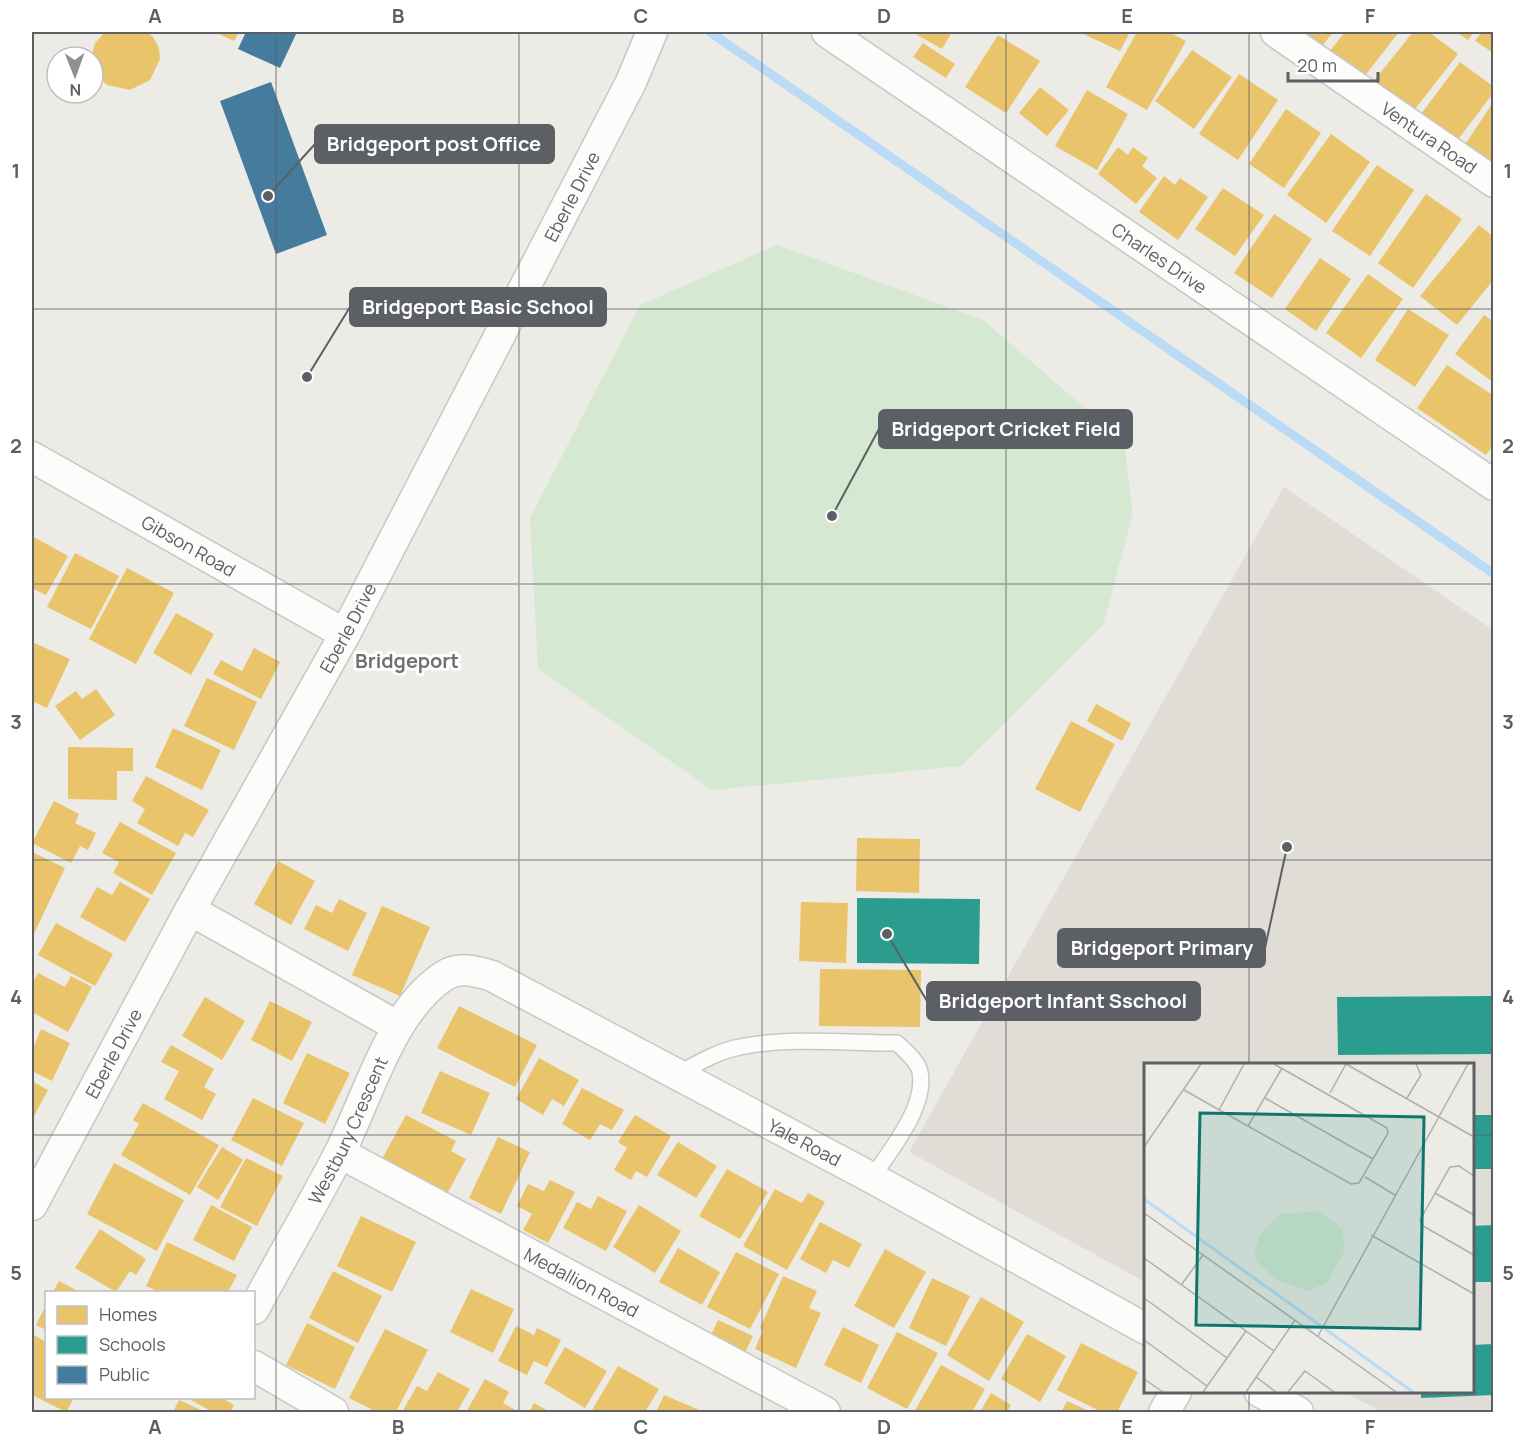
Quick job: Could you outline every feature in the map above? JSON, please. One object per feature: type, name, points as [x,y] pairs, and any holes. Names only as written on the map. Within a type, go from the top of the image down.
[{"type":"street","name":"Ventura Road","points":[[1276,32],[1494,182]]},
{"type":"street","name":"Eberle Drive","points":[[32,1204],[190,910],[345,634],[631,82],[650,36]]},
{"type":"street","name":"Charles Drive","points":[[846,37],[1490,476]]},
{"type":"street","name":"Gibson Road","points":[[32,457],[345,634]]},
{"type":"street","points":[[190,910],[397,1026]]},
{"type":"street","name":"Westbury Crescent","points":[[255,1307],[340,1153],[397,1026],[434,983],[447,974],[460,970]]},
{"type":"street","name":"Yale Road","points":[[460,970],[492,976],[872,1178],[1144,1328]]},
{"type":"street","name":"Medallion Road","points":[[340,1153],[825,1413]]},
{"type":"street","points":[[255,1367],[333,1413]]},
{"type":"street","points":[[1164,1413],[1175,1393]]},
{"type":"street","points":[[1262,1393],[1298,1413]]},
{"type":"lane","points":[[678,1074],[710,1057],[741,1047],[808,1042],[897,1043],[920,1071],[919,1104],[872,1178]]},
{"type":"shaded area","points":[[1284,487],[1493,630],[1493,1412],[1382,1412],[1346,1393],[1474,1393],[1474,1063],[1144,1063],[1144,1281],[909,1152]]},
{"type":"green space","points":[[777,245],[983,320],[1124,442],[1133,514],[1103,625],[961,766],[712,790],[538,669],[530,518],[640,305]]},
{"type":"building: Homes","points":[[105,32],[147,32],[159,48],[160,59],[150,80],[130,90],[107,85],[105,83],[105,45],[94,45]]},
{"type":"building: Homes","points":[[214,32],[239,32],[234,41]]},
{"type":"building: Homes","points":[[912,32],[952,32],[942,49]]},
{"type":"building: Homes","points":[[1079,32],[1130,32],[1120,51]]},
{"type":"building: Homes","points":[[1137,32],[1169,32],[1186,41],[1147,110],[1106,87]]},
{"type":"building: Homes","points":[[1305,32],[1333,32],[1323,45]]},
{"type":"building: Homes","points":[[1345,32],[1399,32],[1363,78],[1329,52]]},
{"type":"building: Homes","points":[[1413,32],[1429,32],[1458,54],[1412,113],[1373,82]]},
{"type":"building: Homes","points":[[1456,32],[1474,32],[1468,40]]},
{"type":"building: Homes","points":[[1482,32],[1494,32],[1494,53],[1475,41]]},
{"type":"building: Homes","points":[[998,35],[1040,61],[1006,113],[965,87]]},
{"type":"building: Homes","points":[[923,43],[955,64],[946,78],[913,57]]},
{"type":"building: Homes","points":[[1192,50],[1232,77],[1194,129],[1155,101]]},
{"type":"building: Homes","points":[[1460,62],[1494,87],[1494,92],[1457,141],[1421,114]]},
{"type":"building: Homes","points":[[1239,74],[1278,100],[1238,160],[1199,134]]},
{"type":"building: Homes","points":[[1040,87],[1069,110],[1047,136],[1019,113]]},
{"type":"building: Homes","points":[[1087,90],[1128,114],[1097,170],[1055,146]]},
{"type":"building: Homes","points":[[1494,101],[1494,169],[1462,149]]},
{"type":"building: Homes","points":[[1286,109],[1321,133],[1284,188],[1249,164]]},
{"type":"building: Homes","points":[[1331,134],[1370,162],[1326,223],[1287,195]]},
{"type":"building: Homes","points":[[1118,147],[1128,155],[1133,147],[1148,158],[1142,166],[1157,178],[1136,204],[1098,174]]},
{"type":"building: Homes","points":[[1377,165],[1414,190],[1370,256],[1332,231]]},
{"type":"building: Homes","points":[[1164,176],[1175,185],[1180,178],[1208,197],[1178,240],[1139,212]]},
{"type":"building: Homes","points":[[1223,188],[1264,215],[1235,256],[1195,229]]},
{"type":"building: Homes","points":[[1426,194],[1462,219],[1413,288],[1378,263]]},
{"type":"building: Homes","points":[[1274,214],[1312,239],[1272,298],[1234,273]]},
{"type":"building: Homes","points":[[1479,225],[1494,237],[1494,279],[1457,325],[1420,296]]},
{"type":"building: Homes","points":[[1320,258],[1351,279],[1316,331],[1285,309]]},
{"type":"building: Homes","points":[[1368,274],[1403,299],[1361,358],[1326,333]]},
{"type":"building: Homes","points":[[1408,309],[1449,335],[1415,387],[1375,360]]},
{"type":"building: Homes","points":[[1484,315],[1494,322],[1494,383],[1455,354]]},
{"type":"building: Homes","points":[[1447,365],[1494,396],[1494,444],[1486,455],[1417,408]]},
{"type":"building: Homes","points":[[32,536],[68,556],[46,595],[32,588]]},
{"type":"building: Homes","points":[[75,553],[119,576],[91,629],[47,607]]},
{"type":"building: Homes","points":[[127,568],[174,593],[136,664],[89,639]]},
{"type":"building: Homes","points":[[176,613],[214,634],[191,675],[153,653]]},
{"type":"building: Homes","points":[[32,642],[70,659],[47,708],[32,701]]},
{"type":"building: Homes","points":[[254,648],[280,662],[261,699],[213,674],[221,660],[242,671]]},
{"type":"building: Homes","points":[[207,678],[257,702],[234,750],[184,726]]},
{"type":"building: Homes","points":[[96,689],[115,715],[80,740],[55,706],[76,691],[82,699]]},
{"type":"building: Homes","points":[[1096,704],[1131,723],[1122,741],[1087,721]]},
{"type":"building: Homes","points":[[1071,721],[1115,744],[1080,812],[1035,789]]},
{"type":"building: Homes","points":[[173,728],[221,750],[202,790],[155,767]]},
{"type":"building: Homes","points":[[68,747],[133,748],[133,771],[117,771],[117,800],[68,799]]},
{"type":"building: Homes","points":[[146,776],[209,810],[193,837],[185,833],[178,846],[137,823],[145,809],[132,801]]},
{"type":"building: Homes","points":[[54,801],[79,814],[75,823],[96,833],[88,850],[80,846],[71,863],[32,843]]},
{"type":"building: Homes","points":[[120,822],[176,853],[152,895],[113,873],[119,862],[102,853]]},
{"type":"building: Homes","points":[[857,838],[920,839],[919,893],[856,891]]},
{"type":"building: Homes","points":[[32,852],[65,868],[32,938]]},
{"type":"building: Homes","points":[[278,861],[315,881],[291,925],[254,904]]},
{"type":"building: Homes","points":[[120,882],[150,899],[125,942],[80,917],[97,887],[112,895]]},
{"type":"building: Homes","points":[[339,899],[367,913],[348,951],[304,929],[316,905],[332,913]]},
{"type":"building: Homes","points":[[801,902],[848,903],[846,963],[799,961]]},
{"type":"building: Homes","points":[[382,906],[430,927],[400,996],[352,975]]},
{"type":"building: Homes","points":[[56,923],[113,954],[95,986],[38,955]]},
{"type":"building: Homes","points":[[820,969],[921,970],[920,1027],[819,1026]]},
{"type":"building: Homes","points":[[38,973],[65,987],[71,976],[92,987],[68,1032],[32,1012],[32,984]]},
{"type":"building: Homes","points":[[205,997],[245,1021],[222,1060],[182,1036]]},
{"type":"building: Homes","points":[[270,1001],[312,1022],[292,1061],[251,1040]]},
{"type":"building: Homes","points":[[459,1006],[537,1045],[515,1087],[437,1048]]},
{"type":"building: Homes","points":[[41,1029],[70,1043],[52,1081],[32,1071],[32,1051]]},
{"type":"building: Homes","points":[[171,1045],[214,1069],[204,1087],[216,1094],[202,1120],[164,1099],[179,1071],[161,1062]]},
{"type":"building: Homes","points":[[307,1053],[350,1073],[325,1124],[283,1103]]},
{"type":"building: Homes","points":[[539,1058],[579,1080],[564,1106],[552,1099],[543,1115],[516,1099]]},
{"type":"building: Homes","points":[[440,1071],[490,1093],[471,1135],[421,1113]]},
{"type":"building: Homes","points":[[32,1081],[48,1090],[32,1120]]},
{"type":"building: Homes","points":[[582,1088],[624,1110],[612,1130],[600,1124],[590,1140],[562,1124]]},
{"type":"building: Homes","points":[[253,1098],[304,1123],[282,1166],[231,1140]]},
{"type":"building: Homes","points":[[143,1103],[219,1145],[190,1195],[121,1155],[139,1124],[133,1120]]},
{"type":"building: Homes","points":[[406,1115],[456,1141],[451,1151],[466,1159],[447,1194],[382,1159]]},
{"type":"building: Homes","points":[[635,1115],[671,1136],[647,1177],[636,1171],[631,1180],[614,1170],[627,1148],[618,1142]]},
{"type":"building: Homes","points":[[498,1137],[530,1152],[501,1214],[469,1198]]},
{"type":"building: Homes","points":[[678,1142],[717,1166],[696,1198],[657,1175]]},
{"type":"building: Homes","points":[[222,1147],[243,1160],[218,1200],[197,1187]]},
{"type":"building: Homes","points":[[246,1158],[283,1176],[257,1226],[220,1207]]},
{"type":"building: Homes","points":[[114,1163],[184,1200],[157,1251],[87,1214]]},
{"type":"building: Homes","points":[[727,1169],[768,1192],[740,1239],[699,1216]]},
{"type":"building: Homes","points":[[550,1180],[575,1192],[548,1243],[523,1230],[532,1214],[517,1206],[528,1184],[544,1191]]},
{"type":"building: Homes","points":[[775,1189],[802,1203],[808,1193],[825,1202],[787,1270],[743,1246]]},
{"type":"building: Homes","points":[[598,1196],[627,1211],[606,1251],[563,1228],[577,1202],[591,1209]]},
{"type":"building: Homes","points":[[211,1205],[252,1227],[234,1261],[193,1240]]},
{"type":"building: Homes","points":[[639,1205],[681,1231],[655,1273],[613,1247]]},
{"type":"building: Homes","points":[[361,1216],[416,1242],[392,1292],[337,1266]]},
{"type":"building: Homes","points":[[820,1222],[862,1244],[849,1268],[833,1260],[826,1273],[800,1259]]},
{"type":"building: Homes","points":[[100,1229],[146,1259],[136,1275],[130,1271],[117,1291],[75,1268]]},
{"type":"building: Homes","points":[[167,1242],[237,1275],[229,1291],[157,1291],[146,1286]]},
{"type":"building: Homes","points":[[678,1248],[720,1272],[702,1305],[659,1282]]},
{"type":"building: Homes","points":[[885,1249],[926,1272],[894,1328],[854,1306]]},
{"type":"building: Homes","points":[[736,1252],[779,1274],[750,1329],[707,1307]]},
{"type":"building: Homes","points":[[333,1271],[382,1296],[358,1343],[309,1318]]},
{"type":"building: Homes","points":[[783,1276],[817,1291],[809,1308],[821,1313],[796,1368],[755,1349],[763,1330],[760,1328]]},
{"type":"building: Homes","points":[[932,1278],[970,1296],[946,1346],[909,1328]]},
{"type":"building: Homes","points":[[59,1281],[78,1291],[54,1291]]},
{"type":"building: Homes","points":[[471,1289],[514,1309],[493,1353],[450,1332]]},
{"type":"building: Homes","points":[[981,1297],[1024,1322],[989,1381],[947,1355]]},
{"type":"building: Homes","points":[[45,1307],[45,1330],[36,1325]]},
{"type":"building: Homes","points":[[718,1320],[753,1336],[743,1357],[708,1341]]},
{"type":"building: Homes","points":[[307,1323],[355,1347],[335,1389],[286,1365]]},
{"type":"building: Homes","points":[[516,1326],[534,1335],[537,1328],[561,1340],[547,1367],[534,1361],[527,1375],[498,1361]]},
{"type":"building: Homes","points":[[843,1327],[879,1345],[861,1383],[824,1365]]},
{"type":"building: Homes","points":[[385,1329],[428,1350],[396,1412],[377,1412],[349,1398]]},
{"type":"building: Homes","points":[[897,1332],[938,1353],[907,1409],[867,1388]]},
{"type":"building: Homes","points":[[1027,1334],[1066,1356],[1040,1402],[1001,1379]]},
{"type":"building: Homes","points":[[34,1335],[45,1341],[45,1399],[73,1399],[66,1412],[32,1395],[32,1339]]},
{"type":"building: Homes","points":[[1081,1343],[1138,1372],[1117,1412],[1102,1412],[1057,1390]]},
{"type":"building: Homes","points":[[565,1347],[607,1371],[585,1408],[544,1383]]},
{"type":"building: Homes","points":[[941,1365],[985,1389],[972,1412],[914,1412]]},
{"type":"building: Homes","points":[[618,1366],[659,1389],[645,1412],[591,1412]]},
{"type":"building: Homes","points":[[438,1372],[470,1389],[457,1412],[402,1412],[417,1386],[427,1391]]},
{"type":"building: Homes","points":[[485,1379],[509,1392],[503,1403],[519,1412],[466,1412]]},
{"type":"building: Homes","points":[[991,1393],[1011,1405],[1007,1412],[980,1412]]},
{"type":"building: Homes","points":[[664,1395],[704,1412],[656,1412]]},
{"type":"building: Homes","points":[[189,1399],[224,1399],[234,1405],[230,1412],[213,1412]]},
{"type":"building: Homes","points":[[179,1400],[205,1412],[173,1412]]},
{"type":"building: Homes","points":[[1067,1401],[1091,1412],[1061,1412]]},
{"type":"building: Homes","points":[[534,1403],[550,1412],[529,1412]]},
{"type":"building: Schools","points":[[857,898],[980,899],[979,964],[857,963]]},
{"type":"building: Schools","points":[[1494,996],[1494,1054],[1338,1055],[1337,997]]},
{"type":"building: Schools","points":[[1474,1115],[1494,1115],[1494,1169],[1474,1169]]},
{"type":"building: Schools","points":[[1494,1225],[1494,1282],[1474,1282],[1474,1226]]},
{"type":"building: Schools","points":[[1494,1344],[1494,1395],[1421,1398],[1421,1393],[1474,1393],[1474,1345]]},
{"type":"building: Public","points":[[246,32],[297,32],[280,68],[238,49]]},
{"type":"building: Public","points":[[271,82],[327,235],[276,254],[220,101]]},
{"type":"waterway","points":[[710,32],[1494,574]]},
{"type":"place","name":"Bridgeport post Office","points":[[268,196]]},
{"type":"place","name":"Bridgeport Basic School","points":[[307,377]]},
{"type":"place","name":"Bridgeport Cricket Field","points":[[832,516]]},
{"type":"place","name":"Bridgeport Primary","points":[[1287,847]]},
{"type":"place","name":"Bridgeport Infant Sschool","points":[[887,934]]},
{"type":"district","name":"Bridgeport","points":[[407,660]]}]
